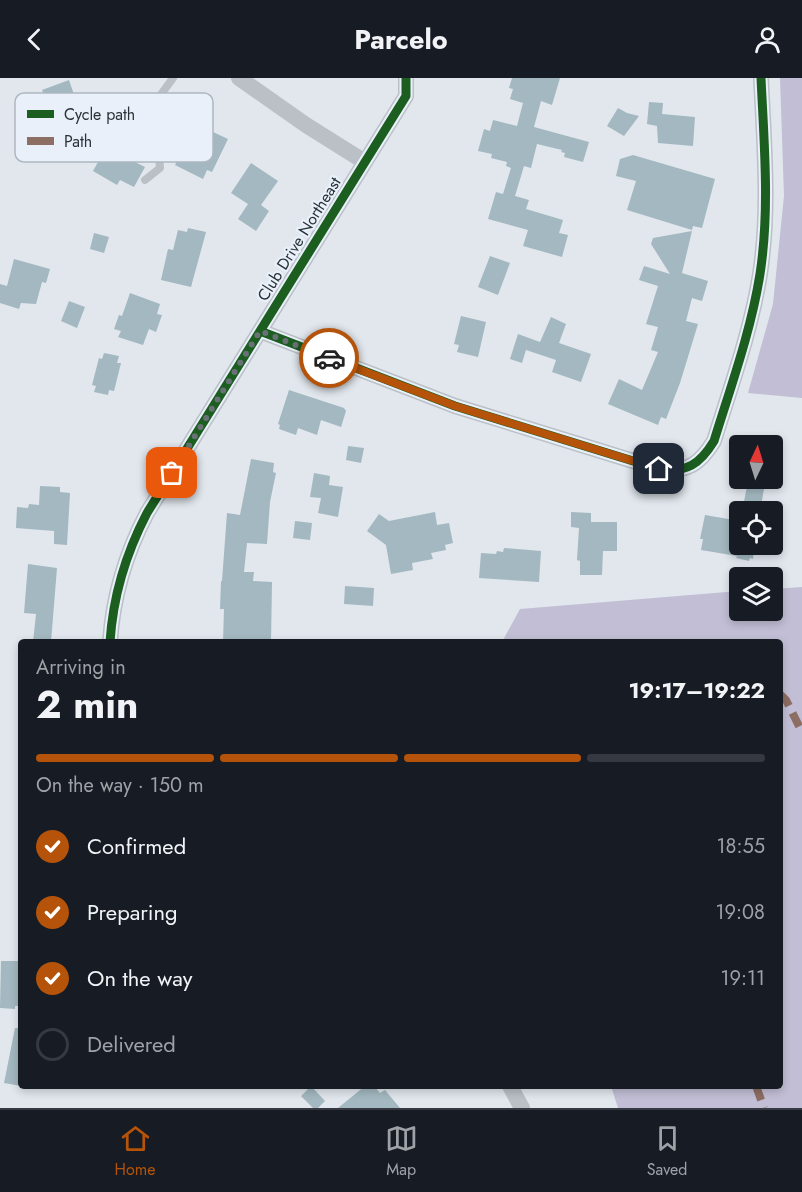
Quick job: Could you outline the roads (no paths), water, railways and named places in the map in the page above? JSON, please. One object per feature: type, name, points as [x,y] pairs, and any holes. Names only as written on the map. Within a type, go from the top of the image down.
[{"type":"street","points":[[238,78],[365,162]]},
{"type":"street","points":[[406,78],[406,96]]},
{"type":"street","name":"Club Drive Northeast","points":[[110,639],[112,613],[124,564],[147,513],[417,78]]},
{"type":"street","points":[[260,331],[455,406],[659,469],[671,471],[695,464],[705,456],[714,441],[749,326],[760,274],[766,200],[761,78]]},
{"type":"street","points":[[512,1089],[522,1108]]},
{"type":"lane","points":[[163,93],[173,78]]},
{"type":"lane","points":[[145,180],[160,168],[159,162]]}]
